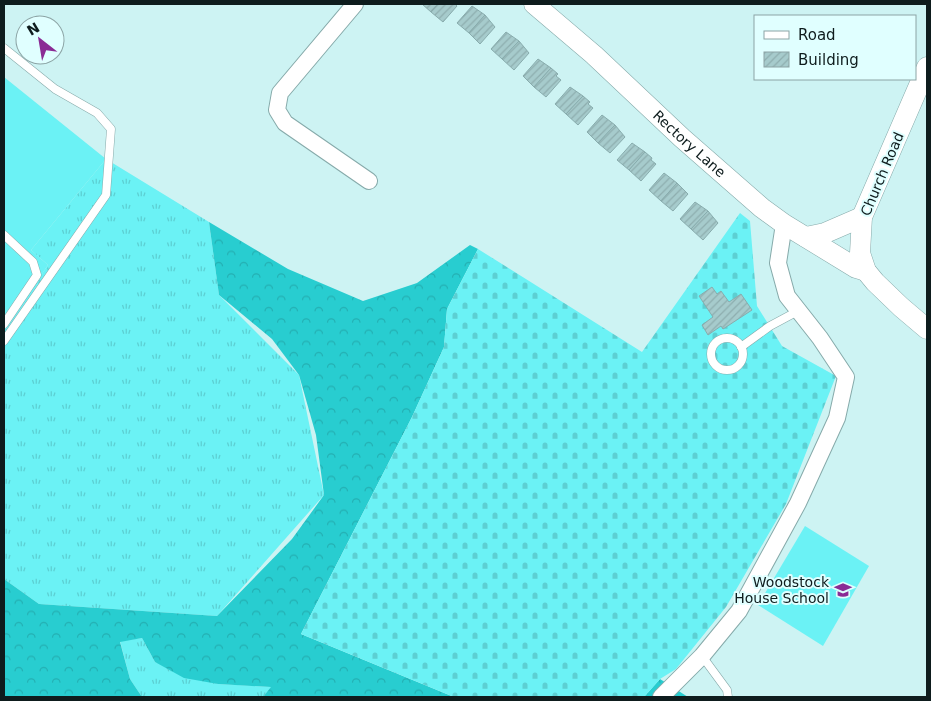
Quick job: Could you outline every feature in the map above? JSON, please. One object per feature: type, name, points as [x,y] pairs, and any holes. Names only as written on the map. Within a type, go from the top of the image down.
[{"type":"street","points":[[355,4],[280,93],[277,110],[285,123],[369,181]]},
{"type":"street","name":"Rectory Lane","points":[[534,4],[594,55],[762,208],[784,224],[871,276]]},
{"type":"street","name":"Church Road","points":[[871,276],[860,254],[862,217],[927,67]]},
{"type":"street","points":[[806,237],[825,233],[862,217]]},
{"type":"street","points":[[661,697],[702,656],[739,611],[798,503],[837,418],[846,377],[787,296],[778,264],[784,224]]},
{"type":"street","points":[[871,276],[900,306],[927,329]]},
{"type":"lane","points":[[4,48],[56,89],[98,113],[111,129],[106,195],[4,341]]},
{"type":"lane","points":[[4,236],[33,262],[37,275],[4,324]]},
{"type":"lane","points":[[741,347],[770,326],[798,311]]},
{"type":"lane","points":[[722,339],[732,339],[741,347],[743,352],[741,361],[734,368],[724,370],[714,363],[712,358],[713,347],[722,339]]},
{"type":"lane","points":[[702,656],[727,690],[728,697]]},
{"type":"green space","points":[[4,77],[106,159],[31,250],[48,265],[4,330]]},
{"type":"green space","points":[[106,159],[209,222],[219,295],[299,375],[324,495],[217,616],[39,604],[4,579],[4,330],[48,265],[31,250]]},
{"type":"green space","points":[[740,213],[750,221],[757,306],[782,346],[836,376],[786,504],[726,607],[676,669],[660,679],[644,697],[454,697],[301,634],[412,417],[444,347],[447,309],[478,249],[642,352]]},
{"type":"green space","points":[[209,222],[288,269],[363,301],[417,283],[470,245],[478,249],[447,309],[444,347],[412,417],[301,634],[454,697],[263,697],[271,687],[218,684],[184,678],[155,662],[142,638],[120,642],[130,679],[142,697],[4,697],[4,579],[39,604],[217,616],[292,539],[324,495],[316,435],[299,375],[272,339],[219,295]]},
{"type":"green space","points":[[805,526],[869,566],[823,646],[758,605]]},
{"type":"green space","points":[[142,638],[155,662],[218,684],[272,687],[263,697],[142,697],[130,679],[120,641]]},
{"type":"green space","points":[[660,679],[688,697],[644,697]]},
{"type":"building","points":[[422,4],[438,4],[431,12]]},
{"type":"building","points":[[438,4],[455,4],[457,6],[443,22],[431,12]]},
{"type":"building","points":[[472,6],[485,15],[469,33],[457,23]]},
{"type":"building","points":[[485,15],[495,27],[480,44],[469,33]]},
{"type":"building","points":[[506,32],[519,41],[502,59],[491,49]]},
{"type":"building","points":[[519,41],[529,53],[514,70],[502,59]]},
{"type":"building","points":[[538,59],[551,68],[534,87],[523,76]]},
{"type":"building","points":[[551,68],[558,74],[556,76],[561,80],[546,97],[534,87]]},
{"type":"building","points":[[570,87],[583,96],[566,114],[555,104]]},
{"type":"building","points":[[583,96],[590,102],[588,104],[593,108],[578,125],[566,114]]},
{"type":"building","points":[[602,115],[615,125],[598,143],[587,132]]},
{"type":"building","points":[[615,125],[625,137],[610,153],[598,143]]},
{"type":"building","points":[[632,143],[645,152],[629,170],[617,160]]},
{"type":"building","points":[[645,152],[656,164],[641,181],[629,170]]},
{"type":"building","points":[[664,173],[677,183],[661,201],[649,190]]},
{"type":"building","points":[[677,183],[688,194],[673,211],[661,201]]},
{"type":"building","points":[[695,202],[708,211],[691,229],[680,219]]},
{"type":"building","points":[[708,211],[718,223],[703,240],[691,229]]},
{"type":"building","points":[[712,287],[717,294],[721,291],[729,302],[741,294],[752,310],[723,329],[721,326],[708,335],[702,325],[713,317],[699,296]]},
{"type":"place","name":"Woodstock House School","points":[[843,590]]}]
